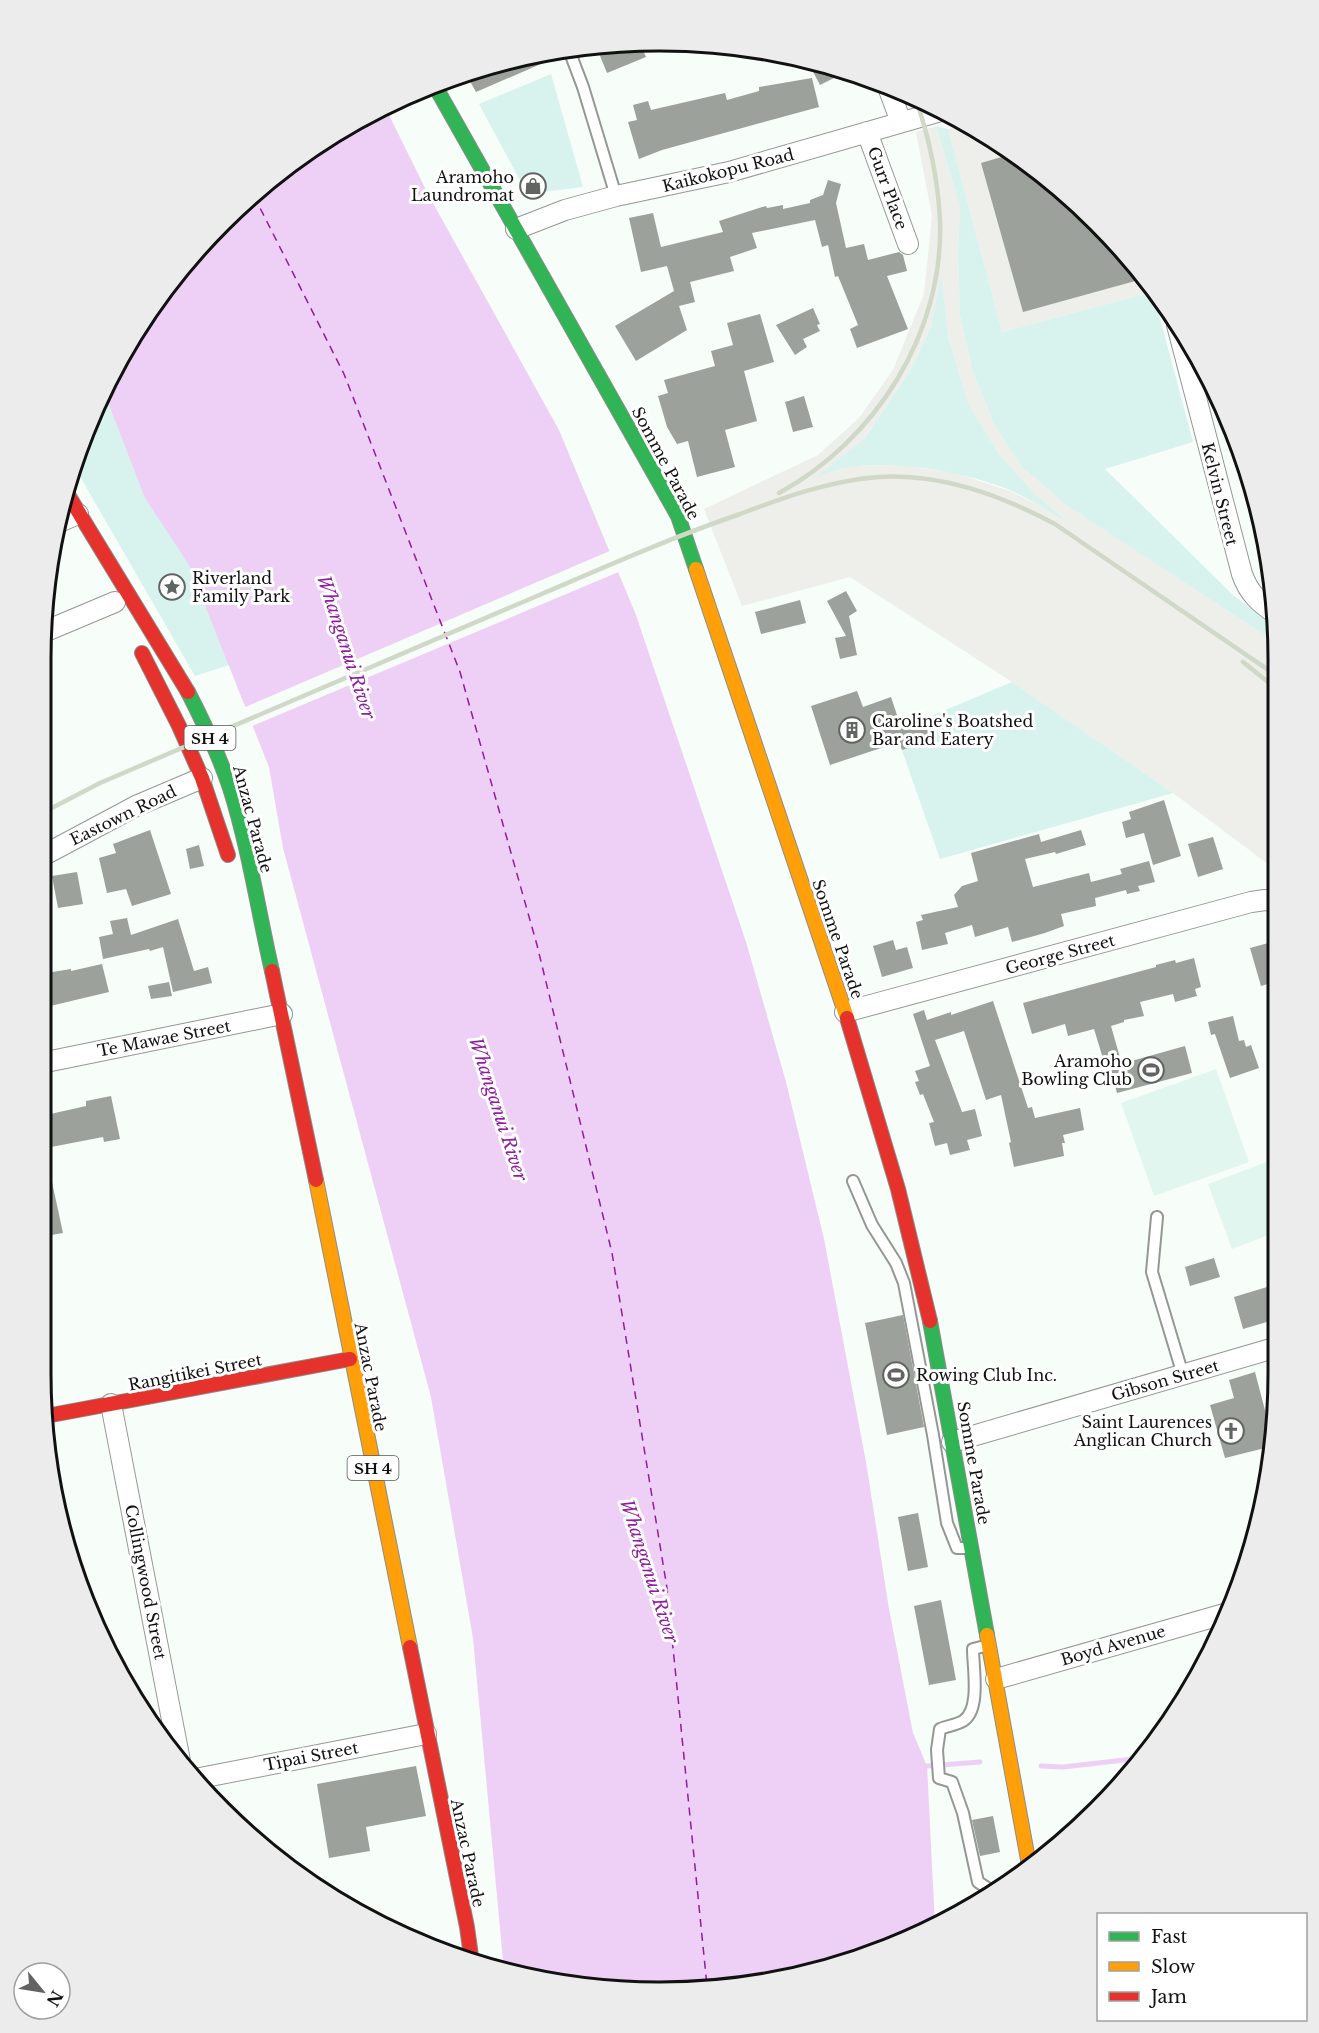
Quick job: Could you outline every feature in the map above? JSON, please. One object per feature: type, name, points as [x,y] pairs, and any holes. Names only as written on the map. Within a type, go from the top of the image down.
[{"type":"main road","name":"Somme Parade","points":[[439,93],[678,516],[845,1012],[895,1178],[923,1286],[1028,1858]]},
{"type":"main road","name":"Anzac Parade","points":[[72,503],[118,607]]},
{"type":"main road","name":"Anzac Parade","points":[[81,521],[130,596],[194,703],[219,758],[233,800],[254,886],[271,975]]},
{"type":"main road","name":"Anzac Parade","points":[[136,643],[179,726],[202,778],[233,868]]},
{"type":"main road","name":"Anzac Parade","points":[[240,891],[271,975],[282,1014],[470,1952]]},
{"type":"main road","name":"Rangitikei Street","points":[[52,1415],[350,1359]]},
{"type":"street","points":[[892,97],[901,122]]},
{"type":"street","name":"Kaikokopu Road","points":[[516,229],[548,216],[616,196],[729,172],[929,114]]},
{"type":"street","name":"Gurr Place","points":[[867,132],[908,244]]},
{"type":"street","name":"Kelvin Street","points":[[1184,352],[1245,584],[1256,600],[1266,607]]},
{"type":"street","points":[[67,523],[81,521]]},
{"type":"street","points":[[52,629],[118,607]]},
{"type":"street","name":"Eastown Road","points":[[51,851],[136,806],[202,778]]},
{"type":"street","name":"George Street","points":[[845,1012],[1251,902],[1268,901]]},
{"type":"street","name":"Te Mawae Street","points":[[51,1061],[282,1014]]},
{"type":"street","name":"Gibson Street","points":[[952,1442],[1268,1350]]},
{"type":"street","name":"Collingwood Street","points":[[111,1404],[177,1743]]},
{"type":"street","name":"Boyd Avenue","points":[[996,1679],[1217,1616]]},
{"type":"street","name":"Tipai Street","points":[[204,1777],[426,1734]]},
{"type":"lane","points":[[572,57],[616,196]]},
{"type":"lane","points":[[853,1180],[872,1225],[899,1270],[906,1292],[947,1523],[957,1548],[972,1548]]},
{"type":"lane","points":[[1157,1217],[1152,1272],[1183,1375]]},
{"type":"lane","points":[[985,1887],[978,1882],[963,1813],[952,1782],[939,1778],[937,1750],[940,1729],[962,1722],[975,1705],[973,1649],[989,1645]]},
{"type":"shaded area","points":[[551,74],[583,187],[542,192],[523,186],[479,104]]},
{"type":"shaded area","points":[[936,126],[960,206],[958,254],[960,316],[973,372],[995,426],[1022,467],[1066,505],[1267,637],[1268,864],[1173,793],[1012,682],[850,577],[742,606],[704,509],[818,455],[859,418],[893,370],[924,294],[932,216],[916,132]],"holes":[[[941,279],[949,341],[969,405],[999,454],[1035,494],[1066,519],[1010,491],[955,473],[901,465],[851,466],[827,471],[820,475],[865,438],[911,369],[931,327]]]},
{"type":"shaded area","points":[[936,126],[948,129],[1002,332],[1146,294],[1158,312],[1193,442],[1105,469],[1234,596],[1267,619],[1267,637],[1066,505],[1022,467],[995,426],[973,372],[960,316],[958,254],[960,206]]},
{"type":"shaded area","points":[[954,128],[998,154],[1061,202],[1117,258],[1146,294],[1002,332],[948,129]]},
{"type":"shaded area","points":[[941,276],[949,341],[969,405],[999,454],[1035,494],[1069,522],[1026,498],[992,483],[940,471],[884,465],[857,466],[833,471],[814,479],[865,438],[911,369],[931,327]]},
{"type":"shaded area","name":"Riverland Family Park","points":[[116,387],[232,664],[195,676],[80,476],[97,427]]},
{"type":"shaded area","points":[[1012,682],[1173,793],[940,859],[902,750],[930,740],[924,719]]},
{"type":"shaded area","points":[[1216,1069],[1249,1162],[1154,1196],[1121,1103]]},
{"type":"shaded area","points":[[1268,1162],[1268,1235],[1232,1249],[1208,1184]]},
{"type":"water","name":"Whanganui River","points":[[389,115],[429,196],[559,430],[636,615],[746,942],[786,1082],[824,1239],[913,1733],[927,1766],[935,1916],[855,1950],[817,1961],[739,1977],[699,1981],[620,1981],[580,1977],[503,1961],[473,1638],[431,1397],[283,848],[269,767],[189,565],[145,498],[108,403],[154,321],[202,258],[258,202],[321,154]]},
{"type":"pier","points":[[612,550],[621,571],[250,727],[243,708]]},
{"type":"building","points":[[644,51],[646,57],[607,73],[599,54]]},
{"type":"building","points":[[545,62],[476,92],[470,81]]},
{"type":"building","points":[[813,71],[835,77],[820,85]]},
{"type":"building","points":[[812,78],[819,107],[662,150],[639,159],[628,122],[637,120],[633,105],[648,101],[651,110],[725,93],[727,100],[759,91],[759,87]]},
{"type":"building","points":[[1002,157],[1030,177],[1090,229],[1135,281],[1023,312],[981,163]]},
{"type":"building","points":[[828,180],[841,184],[836,203],[846,248],[864,244],[868,260],[899,252],[903,255],[907,271],[887,276],[908,329],[857,348],[850,329],[858,325],[838,276],[835,277],[828,245],[822,247],[815,220],[752,233],[757,248],[730,257],[734,271],[690,282],[695,302],[679,306],[687,330],[636,361],[615,326],[674,291],[667,266],[641,272],[629,218],[653,213],[661,247],[723,232],[719,221],[759,208],[783,205],[783,209],[810,203],[810,200],[823,195]]},
{"type":"building","points":[[813,308],[820,324],[817,325],[820,331],[803,339],[807,347],[795,355],[776,325]]},
{"type":"building","points":[[760,314],[774,362],[744,371],[757,421],[725,430],[735,467],[697,477],[688,441],[677,444],[667,427],[658,396],[668,393],[664,380],[715,366],[711,351],[733,345],[727,323]]},
{"type":"building","points":[[804,396],[813,427],[793,432],[785,402]]},
{"type":"building","points":[[846,591],[857,611],[849,616],[857,655],[840,659],[835,638],[846,636],[827,601]]},
{"type":"building","points":[[800,600],[806,623],[761,634],[755,612]]},
{"type":"building","name":"Caroline's Boatshed Bar and Eatery","points":[[857,691],[863,707],[891,697],[901,727],[924,719],[931,740],[902,750],[899,742],[830,765],[811,706]]},
{"type":"building","points":[[1164,800],[1181,856],[1153,865],[1144,833],[1126,838],[1122,822],[1131,819],[1129,812]]},
{"type":"building","points":[[150,830],[171,894],[132,906],[126,889],[107,893],[99,858],[116,853],[113,844]]},
{"type":"building","points":[[1081,830],[1086,845],[1056,854],[1055,852],[1025,859],[1033,887],[1089,873],[1091,882],[1122,874],[1120,869],[1149,861],[1155,882],[1138,886],[1140,891],[1127,894],[1126,890],[1095,898],[1096,906],[1061,914],[1064,926],[1045,933],[1012,942],[1008,927],[975,937],[972,925],[945,933],[948,944],[922,950],[916,922],[923,920],[921,915],[958,907],[954,895],[962,886],[978,881],[971,853],[1039,834],[1041,842]]},
{"type":"building","points":[[1213,837],[1223,869],[1198,877],[1188,844]]},
{"type":"building","points":[[199,845],[204,866],[190,869],[186,849]]},
{"type":"building","points":[[77,872],[83,904],[58,908],[52,876]]},
{"type":"building","points":[[127,918],[131,935],[178,919],[194,971],[208,967],[212,983],[173,992],[163,947],[103,959],[99,937],[113,934],[110,921]]},
{"type":"building","points":[[893,940],[896,950],[907,947],[913,968],[882,977],[873,946]]},
{"type":"building","points":[[1268,943],[1268,984],[1261,986],[1250,948]]},
{"type":"building","points":[[1194,958],[1201,987],[1195,989],[1197,996],[1175,1002],[1173,994],[1140,1002],[1144,1016],[1124,1020],[1124,1022],[1111,1026],[1121,1061],[1105,1065],[1094,1029],[1068,1036],[1065,1024],[1032,1034],[1023,1003],[1175,960],[1176,963]]},
{"type":"building","points":[[102,964],[109,992],[51,1006],[51,972],[71,969],[71,971]]},
{"type":"building","points":[[169,982],[172,996],[151,999],[148,986]]},
{"type":"building","points":[[993,1001],[1028,1108],[1032,1107],[1035,1118],[1080,1108],[1084,1130],[1063,1135],[1064,1156],[1014,1167],[1001,1095],[986,1100],[964,1031],[935,1040],[962,1112],[975,1109],[982,1136],[967,1140],[970,1150],[950,1155],[947,1143],[935,1146],[929,1123],[934,1122],[923,1094],[920,1095],[915,1082],[919,1081],[915,1071],[930,1066],[913,1014],[924,1010],[927,1020],[951,1012],[951,1015]]},
{"type":"building","points":[[1233,1016],[1239,1041],[1244,1040],[1246,1047],[1251,1045],[1259,1068],[1230,1078],[1215,1034],[1211,1035],[1208,1022]]},
{"type":"building","name":"Aramoho Bowling Club","points":[[1185,1046],[1192,1073],[1117,1093],[1110,1067]]},
{"type":"building","points":[[111,1096],[120,1139],[104,1142],[103,1137],[51,1147],[51,1114],[86,1106],[86,1101]]},
{"type":"building","points":[[51,1182],[63,1233],[51,1235]]},
{"type":"building","points":[[1214,1258],[1220,1277],[1190,1286],[1185,1267]]},
{"type":"building","points":[[1268,1287],[1268,1322],[1243,1329],[1234,1297]]},
{"type":"building","name":"Rowing Club Inc.","points":[[903,1315],[924,1427],[887,1435],[865,1323]]},
{"type":"building","points":[[1255,1372],[1267,1414],[1263,1448],[1225,1458],[1210,1405],[1234,1398],[1229,1380]]},
{"type":"building","points":[[918,1513],[928,1567],[908,1571],[898,1517]]},
{"type":"building","points":[[941,1600],[956,1680],[929,1685],[914,1606]]},
{"type":"building","points":[[416,1766],[426,1816],[366,1827],[370,1851],[329,1858],[317,1784]]},
{"type":"building","points":[[993,1816],[1000,1852],[980,1856],[972,1820]]},
{"type":"waterway","points":[[1041,1766],[1063,1767],[1130,1759]]},
{"type":"waterway","points":[[927,1766],[980,1762]]},
{"type":"ferry route","points":[[257,203],[344,374],[460,672],[537,945],[612,1253],[667,1588],[706,1980]]},
{"type":"railway","points":[[779,493],[814,471],[846,444],[874,413],[897,379],[916,342],[930,303],[938,262],[940,220],[932,159],[919,109]]},
{"type":"railway","points":[[51,808],[100,783],[666,542],[774,502],[808,491],[860,479],[901,477],[947,482],[991,495],[1034,513],[1055,524],[1268,670]]},
{"type":"railway","points":[[1243,662],[1268,682]]},
{"type":"traffic: fast","points":[[439,93],[678,516],[696,569]]},
{"type":"traffic: fast","points":[[188,692],[221,763],[237,811],[272,971]]},
{"type":"traffic: fast","points":[[930,1321],[987,1635]]},
{"type":"traffic: slow","points":[[696,569],[847,1018]]},
{"type":"traffic: slow","points":[[316,1180],[410,1647]]},
{"type":"traffic: slow","points":[[987,1635],[1028,1858]]},
{"type":"traffic: jam","points":[[72,502],[188,692]]},
{"type":"traffic: jam","points":[[142,653],[202,778],[228,855]]},
{"type":"traffic: jam","points":[[272,971],[316,1180]]},
{"type":"traffic: jam","points":[[847,1018],[898,1189],[930,1321]]},
{"type":"traffic: jam","points":[[52,1415],[350,1359]]},
{"type":"traffic: jam","points":[[410,1647],[470,1952]]},
{"type":"place","name":"Aramoho Laundromat","points":[[533,186]]},
{"type":"place","name":"Riverland Family Park","points":[[172,587]]},
{"type":"place","name":"Caroline's Boatshed Bar and Eatery","points":[[852,730]]},
{"type":"place","name":"Aramoho Bowling Club","points":[[1151,1070]]},
{"type":"place","name":"Rowing Club Inc.","points":[[896,1375]]},
{"type":"place","name":"Saint Laurences Anglican Church","points":[[1231,1431]]}]
